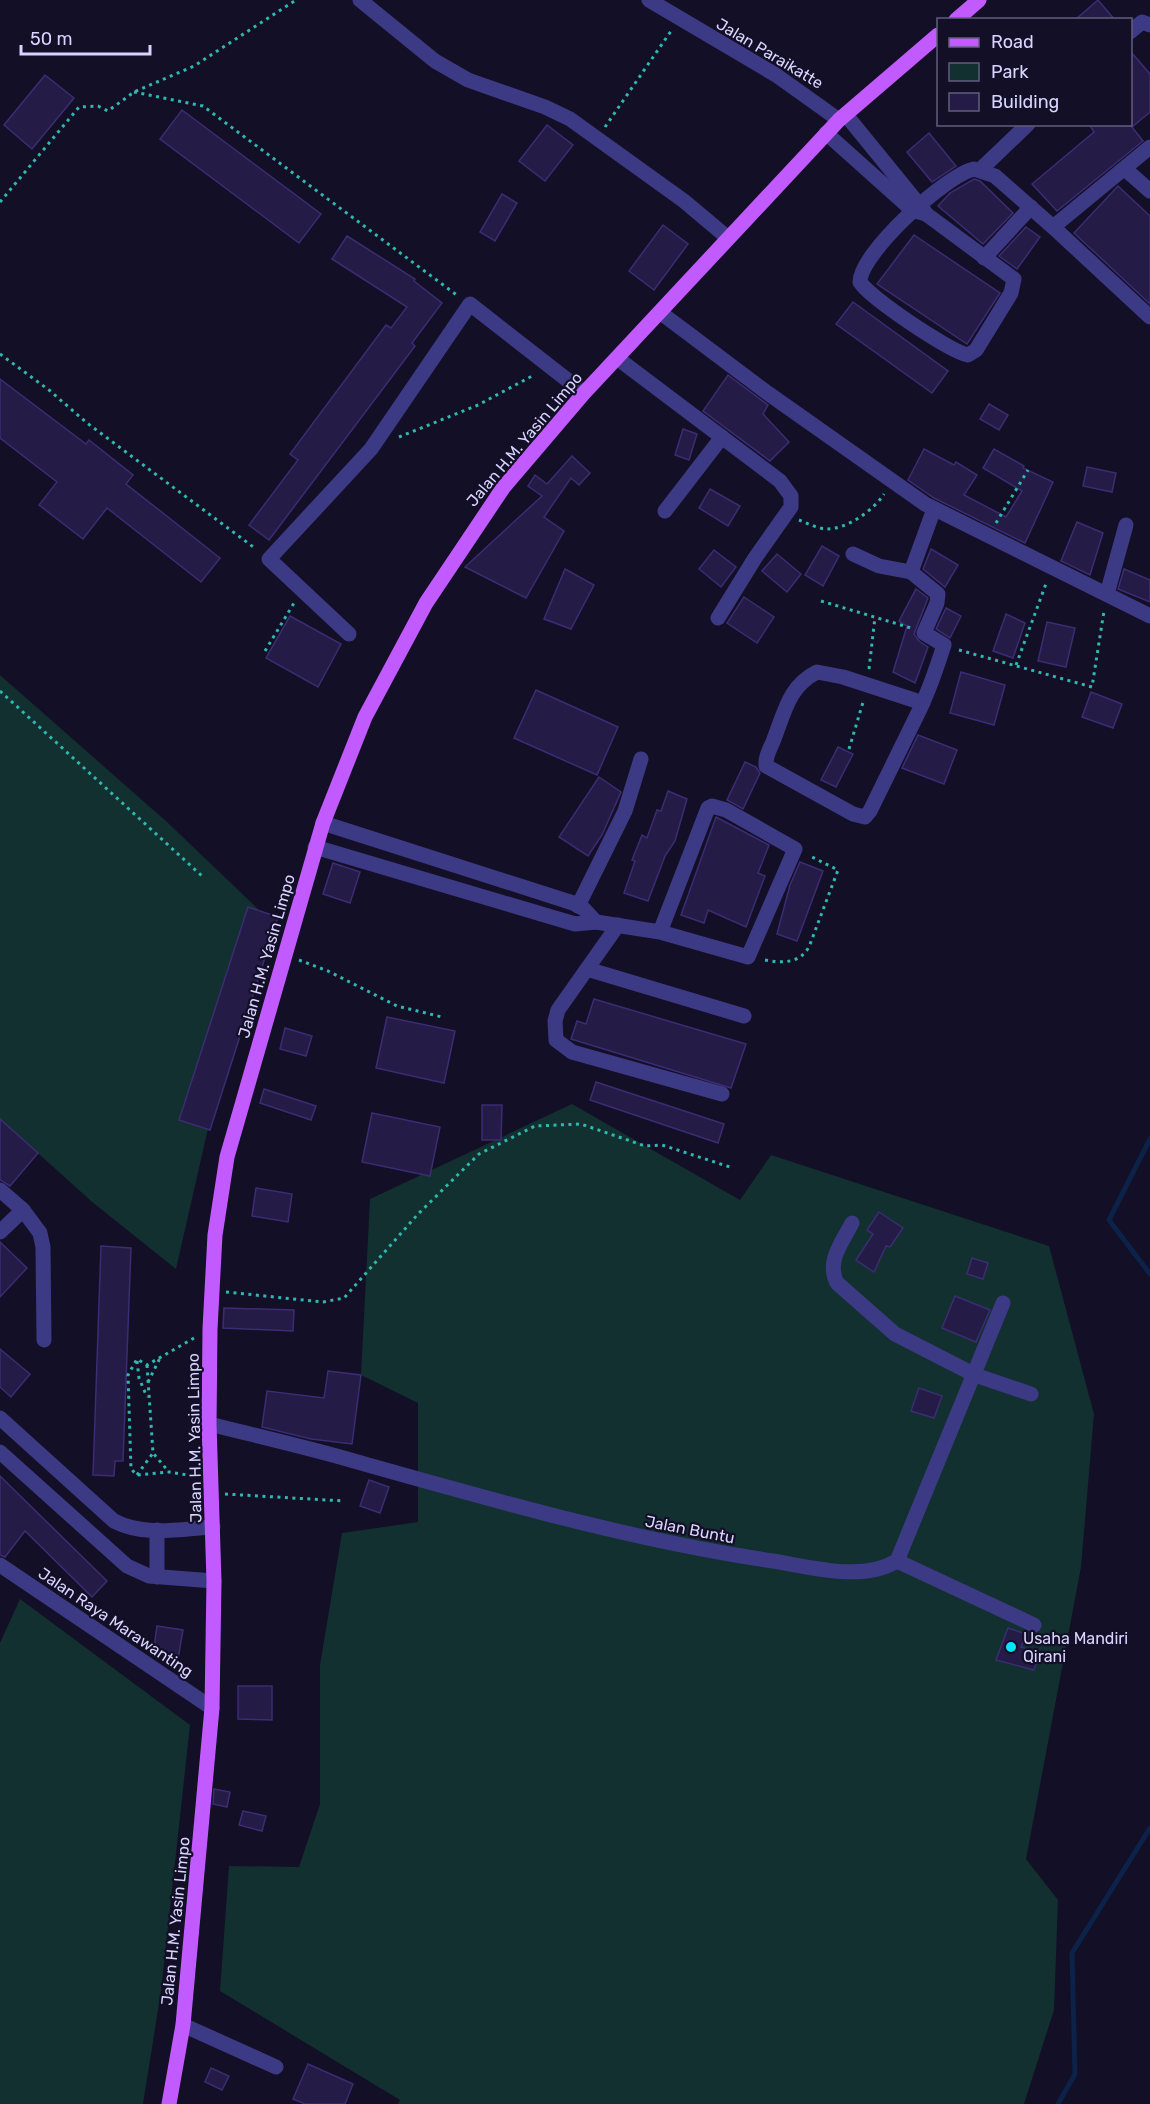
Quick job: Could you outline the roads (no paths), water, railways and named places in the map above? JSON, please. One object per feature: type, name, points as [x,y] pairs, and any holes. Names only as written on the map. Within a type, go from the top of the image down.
[{"type":"main road","points":[[958,18],[979,0]]},
{"type":"main road","name":"Jalan H.M. Yasin Limpo","points":[[169,2104],[183,2025],[212,1708],[214,1581],[209,1424],[210,1329],[215,1235],[225,1166],[323,823],[365,717],[426,603],[503,488],[584,393],[661,313],[826,133],[937,37]]},
{"type":"street","points":[[360,0],[435,61],[468,80],[545,107],[598,137],[728,238]]},
{"type":"street","name":"Jalan Paraikatte","points":[[649,0],[843,117],[919,209]]},
{"type":"street","points":[[1132,31],[1142,22],[1150,25]]},
{"type":"street","points":[[980,170],[1026,126]]},
{"type":"street","points":[[826,133],[919,209],[1009,275],[1015,284],[976,350],[968,355],[930,335],[875,298],[860,282],[867,263],[919,209],[969,171],[980,170],[995,176],[1031,207],[1150,317]]},
{"type":"street","points":[[1053,227],[1150,147]]},
{"type":"street","points":[[1125,169],[1150,191]]},
{"type":"street","points":[[984,258],[1031,207]]},
{"type":"street","points":[[350,634],[269,559],[371,448],[470,304],[584,393]]},
{"type":"street","points":[[661,313],[891,483],[934,509],[1150,616]]},
{"type":"street","points":[[618,358],[787,489],[792,504],[786,516],[755,558],[718,618]]},
{"type":"street","points":[[665,511],[722,437]]},
{"type":"street","points":[[911,572],[934,509]]},
{"type":"street","points":[[1107,594],[1126,525]]},
{"type":"street","points":[[853,554],[879,566],[911,572],[938,594],[937,603],[924,633],[944,645],[923,703],[874,804],[865,817],[853,814],[766,766],[766,755],[788,699],[803,681],[817,672],[843,677],[923,703]]},
{"type":"street","points":[[578,906],[625,811],[641,759]]},
{"type":"street","points":[[315,847],[575,924],[596,922],[660,932],[748,957],[795,849],[726,810],[712,806],[708,808],[660,932]]},
{"type":"street","points":[[323,823],[578,906],[596,922]]},
{"type":"street","points":[[618,925],[558,1010],[554,1031],[556,1040],[564,1048],[722,1094]]},
{"type":"street","points":[[587,969],[744,1016]]},
{"type":"street","points":[[0,1190],[23,1210],[40,1233],[43,1246],[44,1340]]},
{"type":"street","points":[[0,1232],[23,1210]]},
{"type":"street","points":[[852,1223],[831,1262],[837,1282],[895,1334],[975,1375],[1031,1394]]},
{"type":"street","points":[[1003,1303],[897,1561],[1034,1625]]},
{"type":"street","points":[[0,1418],[114,1521],[139,1530],[213,1527]]},
{"type":"street","name":"Jalan Buntu","points":[[209,1424],[352,1460],[579,1524],[692,1550],[856,1571],[880,1569],[897,1561]]},
{"type":"street","points":[[0,1452],[127,1566],[157,1577],[214,1581]]},
{"type":"street","points":[[157,1530],[157,1577]]},
{"type":"street","name":"Jalan Raya Marawanting","points":[[0,1565],[212,1708]]},
{"type":"street","points":[[183,2025],[276,2067]]},
{"type":"waterway","points":[[1150,1139],[1109,1220],[1150,1274]]},
{"type":"waterway","points":[[1058,2104],[1075,2074],[1072,1953],[1150,1828]]},
{"type":"place","name":"Usaha Mandiri Qirani","points":[[1011,1647]]}]
